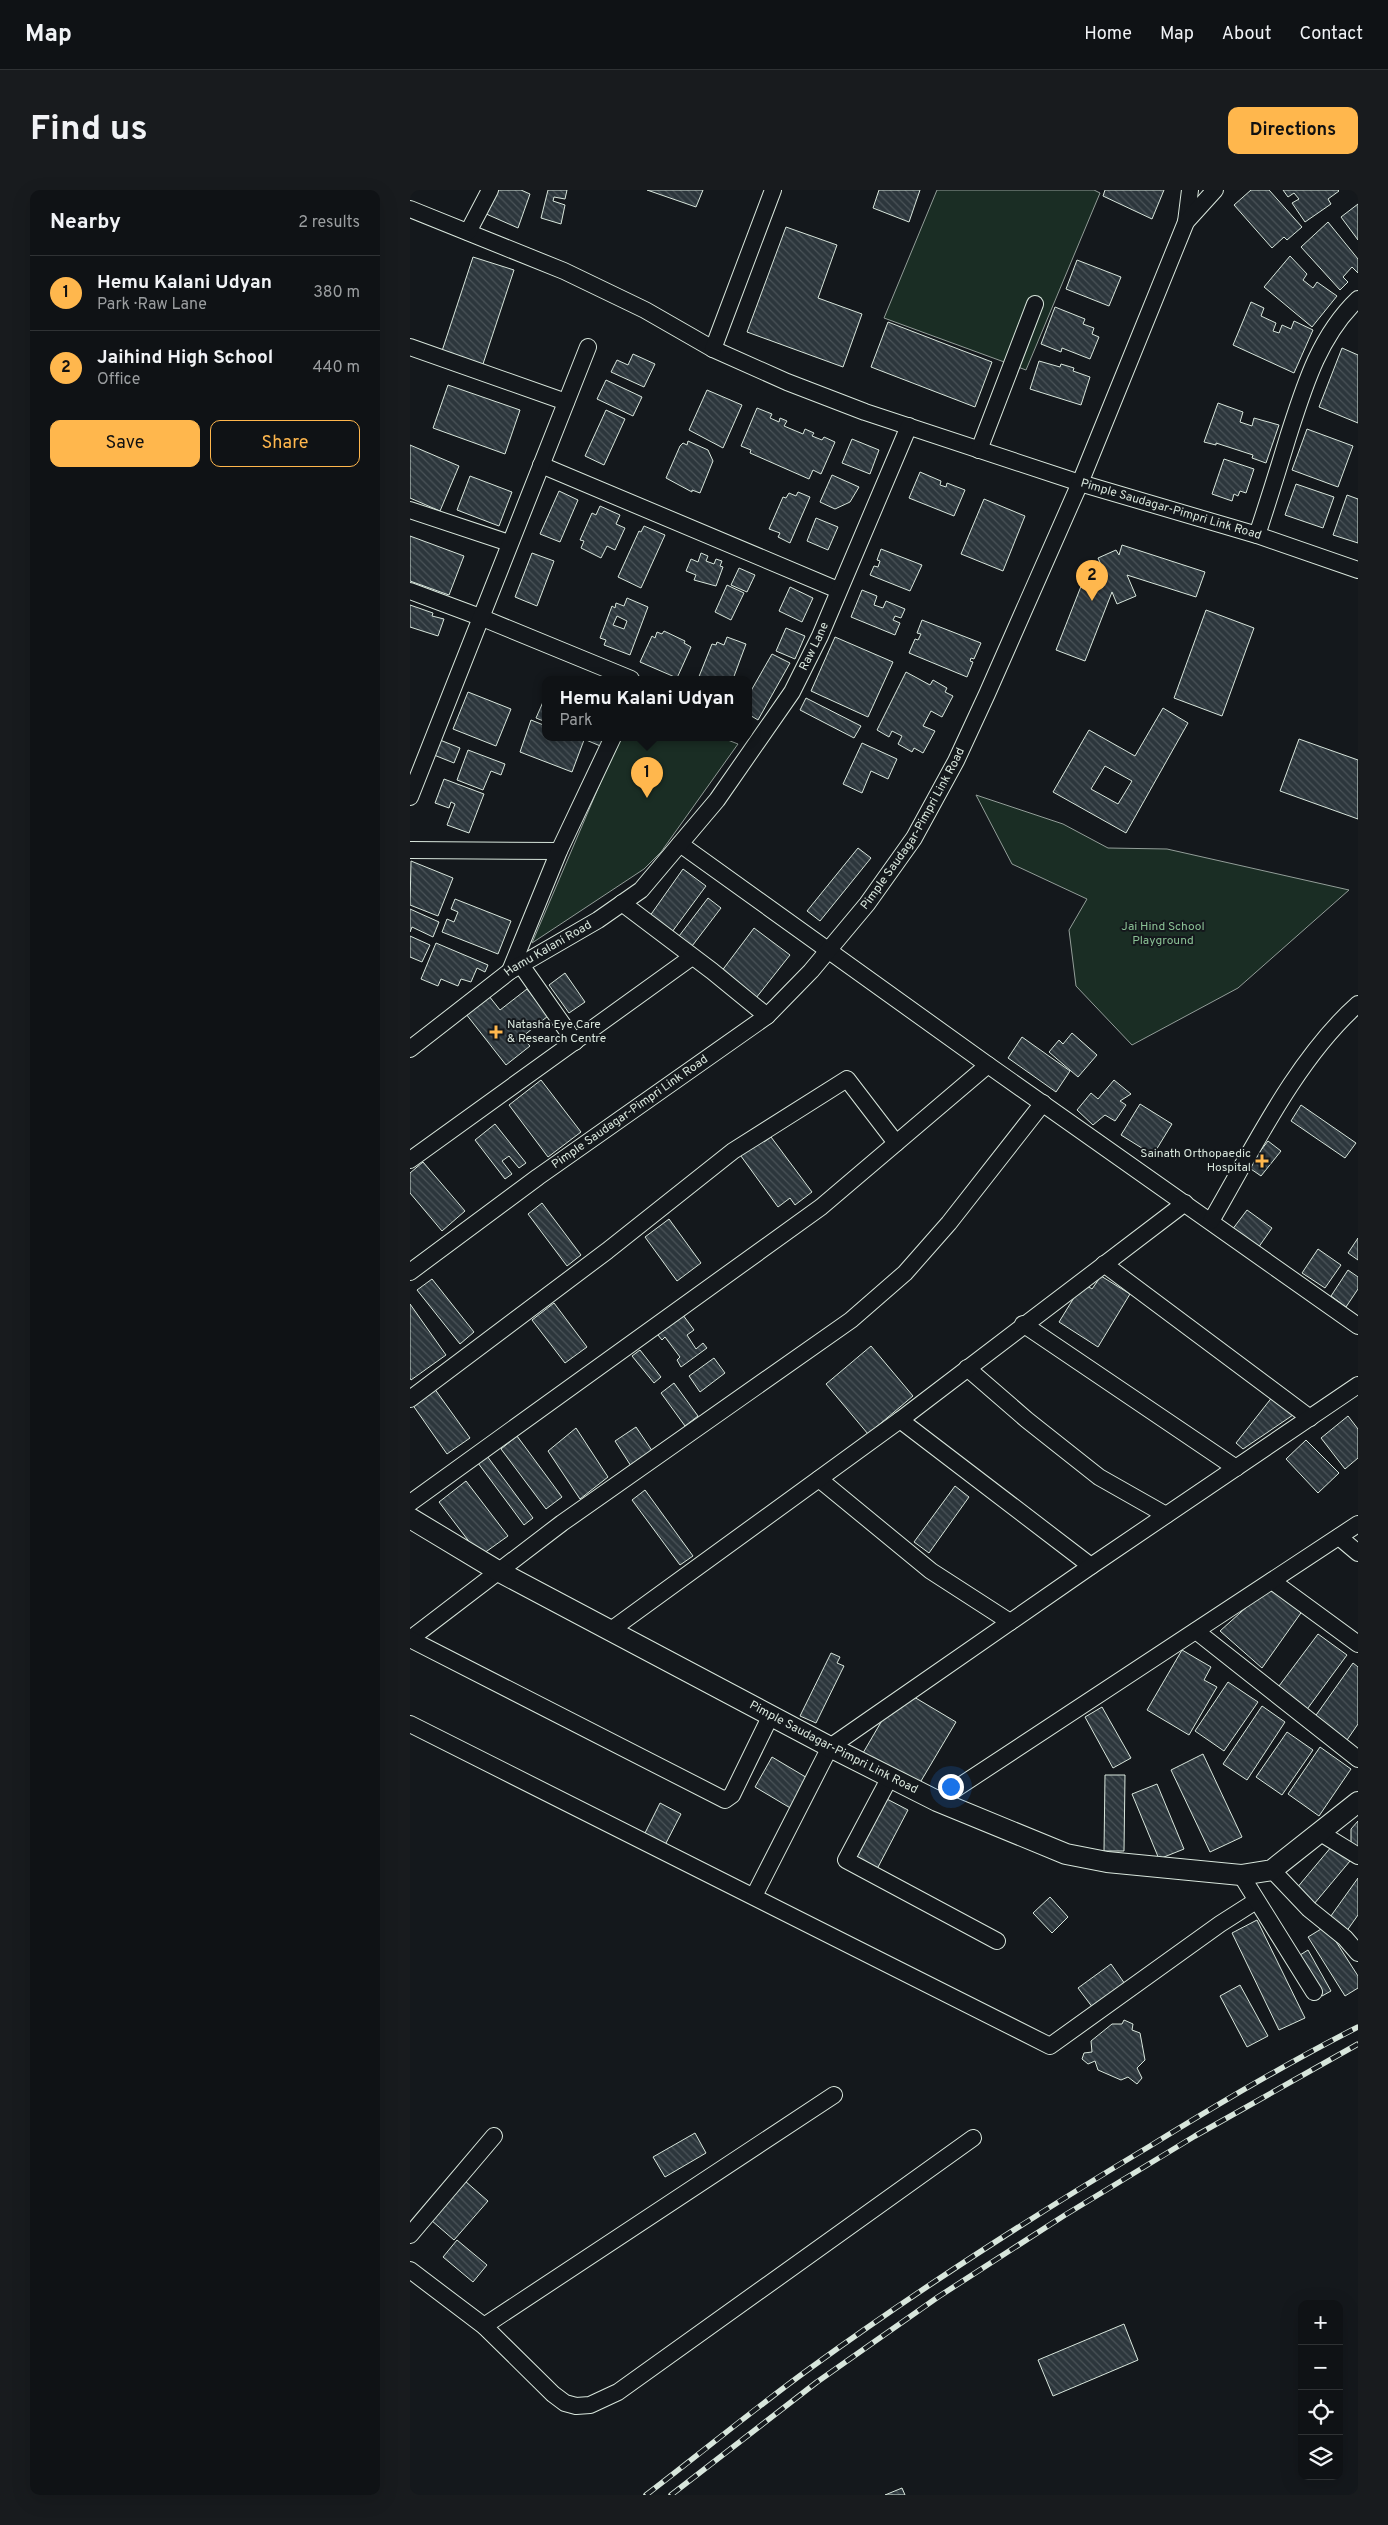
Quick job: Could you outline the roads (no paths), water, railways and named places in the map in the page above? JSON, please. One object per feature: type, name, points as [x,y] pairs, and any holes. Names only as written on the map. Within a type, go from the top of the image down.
[{"type":"street","points":[[468,232],[490,190]]},
{"type":"street","points":[[713,349],[773,190]]},
{"type":"street","points":[[410,209],[610,291],[713,349],[787,382],[909,426],[1080,483],[1186,222],[1190,190]]},
{"type":"street","points":[[1186,222],[1215,190]]},
{"type":"street","points":[[1257,535],[1308,375],[1322,346],[1348,308],[1358,300]]},
{"type":"street","points":[[979,450],[1035,304]]},
{"type":"street","points":[[410,346],[566,402]]},
{"type":"street","points":[[410,797],[416,765],[480,617],[588,347]]},
{"type":"street","name":"Raw Lane","points":[[754,732],[792,692],[820,636],[909,426]]},
{"type":"street","points":[[541,465],[838,590]]},
{"type":"street","name":"Pimple Saudagar-Pimpri Link Road","points":[[410,1272],[538,1177],[767,1016],[828,950],[867,904],[914,838],[988,694],[1080,483],[1257,535],[1358,570]]},
{"type":"street","points":[[410,510],[509,543]]},
{"type":"street","points":[[410,591],[480,617],[623,676]]},
{"type":"street","points":[[575,1042],[516,968],[559,851],[611,741]]},
{"type":"street","name":"Raw Lane","points":[[680,844],[717,800],[749,741]]},
{"type":"street","points":[[680,844],[988,1065],[1358,1326]]},
{"type":"street","name":"Hamu Kalani Road","points":[[410,1049],[516,968],[642,890],[680,844]]},
{"type":"street","points":[[410,850],[559,851]]},
{"type":"street","points":[[622,903],[767,1016]]},
{"type":"street","points":[[410,1160],[692,957]]},
{"type":"street","points":[[1211,1221],[1302,1068],[1334,1025],[1358,1004]]},
{"type":"street","points":[[411,1516],[821,1207],[988,1065]]},
{"type":"street","points":[[410,1399],[608,1251],[733,1151],[847,1079],[896,1143]]},
{"type":"street","points":[[771,1715],[732,1795],[725,1800],[410,1639],[562,1524],[851,1320],[906,1273],[949,1223],[1043,1103]]},
{"type":"street","points":[[611,1630],[900,1420],[1023,1324],[1185,1203]]},
{"type":"street","points":[[1104,1264],[1310,1418]]},
{"type":"street","points":[[1023,1324],[1236,1468]]},
{"type":"street","points":[[967,1368],[1026,1420],[1099,1477],[1166,1515]]},
{"type":"street","points":[[754,1896],[830,1747],[1091,1566],[1358,1385]]},
{"type":"street","points":[[900,1420],[1091,1566]]},
{"type":"street","points":[[819,1479],[931,1571],[1010,1622]]},
{"type":"street","name":"Pimple Saudagar-Pimpri Link Road","points":[[411,1516],[498,1571],[830,1747],[937,1801],[1066,1854],[1107,1862],[1241,1875],[1272,1870],[1358,1802]]},
{"type":"street","points":[[937,1801],[1358,1524]]},
{"type":"street","points":[[1339,1537],[1358,1553]]},
{"type":"street","points":[[1272,1581],[1358,1644]]},
{"type":"street","points":[[1196,1631],[1358,1759]]},
{"type":"street","points":[[410,1724],[1050,2046],[1220,1924],[1256,1901]]},
{"type":"street","points":[[890,1777],[846,1860],[997,1941]]},
{"type":"street","points":[[1319,1832],[1358,1856]]},
{"type":"street","points":[[1272,1870],[1309,1909],[1345,1938],[1358,1953]]},
{"type":"street","points":[[1241,1875],[1314,1992]]},
{"type":"street","points":[[484,2326],[834,2095]]},
{"type":"street","points":[[410,2235],[494,2136]]},
{"type":"street","points":[[410,2270],[484,2326],[553,2394],[565,2402],[576,2406],[603,2401],[973,2138]]},
{"type":"railway","points":[[646,2495],[809,2369],[892,2310],[977,2254],[1227,2099],[1358,2027]]},
{"type":"railway","points":[[671,2495],[817,2382],[938,2297],[1065,2215],[1195,2136],[1358,2044]]},
{"type":"place","name":"Jaihind High School","points":[[1092,601]]},
{"type":"place","name":"Hemu Kalani Udyan","points":[[647,798]]},
{"type":"place","name":"Natasha Eye Care & Research Centre","points":[[496,1032]]},
{"type":"place","name":"Sainath Orthopaedic Hospital","points":[[1262,1161]]},
{"type":"park label","name":"Jai Hind School Playground","points":[[1163,934]]}]
